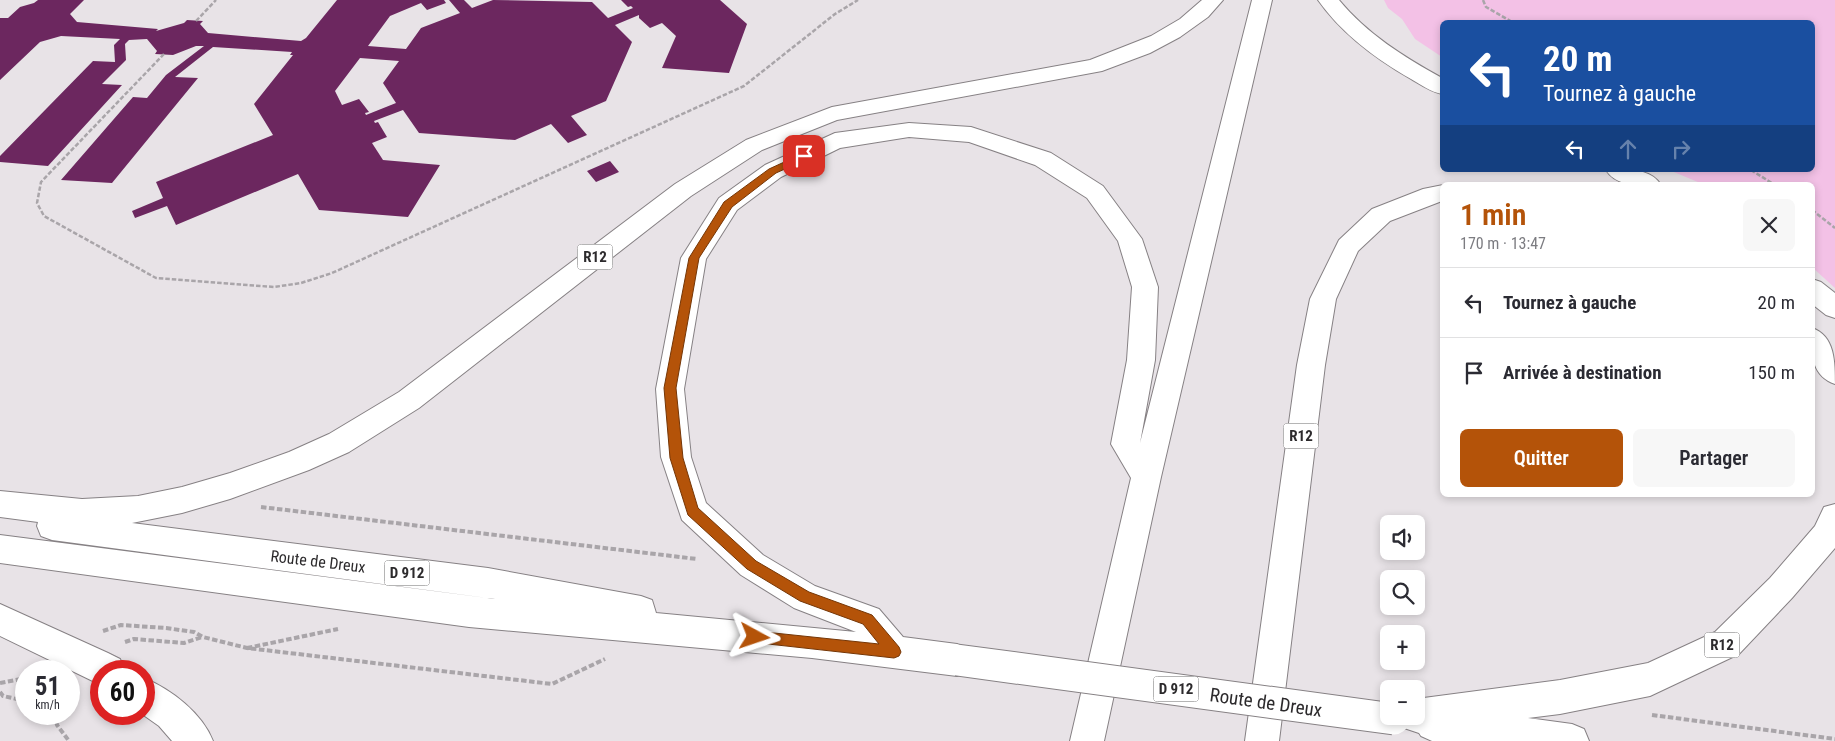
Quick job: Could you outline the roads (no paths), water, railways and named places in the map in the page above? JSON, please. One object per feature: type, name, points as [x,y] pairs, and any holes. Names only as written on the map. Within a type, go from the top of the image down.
[{"type":"main road","name":"R12","points":[[0,504],[82,512],[138,508],[182,500],[230,486],[299,461],[339,443],[409,400],[683,190],[754,145],[832,114],[1094,66],[1133,53],[1168,36],[1194,19],[1213,0]]},
{"type":"main road","points":[[1087,741],[1146,477],[1262,0]]},
{"type":"main road","points":[[1328,0],[1341,18],[1369,42],[1397,63],[1440,86]]},
{"type":"main road","points":[[894,652],[867,620],[805,597],[752,565],[693,511],[676,458],[670,388],[694,258],[728,204],[773,171],[835,141],[909,130],[971,135],[1043,159],[1095,192],[1130,238],[1145,287],[1142,360],[1125,444],[1146,477]]},
{"type":"main road","points":[[1622,172],[1643,182]]},
{"type":"main road","name":"R12","points":[[1262,741],[1311,364],[1323,299],[1348,246],[1381,215],[1430,195],[1440,193]]},
{"type":"main road","points":[[1815,291],[1835,308]]},
{"type":"main road","points":[[1815,343],[1835,373]]},
{"type":"main road","name":"R12","points":[[1425,715],[1560,697],[1650,679],[1727,643],[1781,588],[1826,536],[1835,517]]},
{"type":"main road","name":"Route de Dreux","points":[[0,519],[488,583],[812,642]]},
{"type":"main road","name":"Route de Dreux","points":[[0,549],[469,612],[812,642],[1380,713]]},
{"type":"main road","points":[[0,618],[67,652],[96,664],[113,657]]},
{"type":"main road","points":[[155,703],[171,714],[196,741]]},
{"type":"main road","name":"Route de Dreux","points":[[1425,719],[1572,741]]}]
